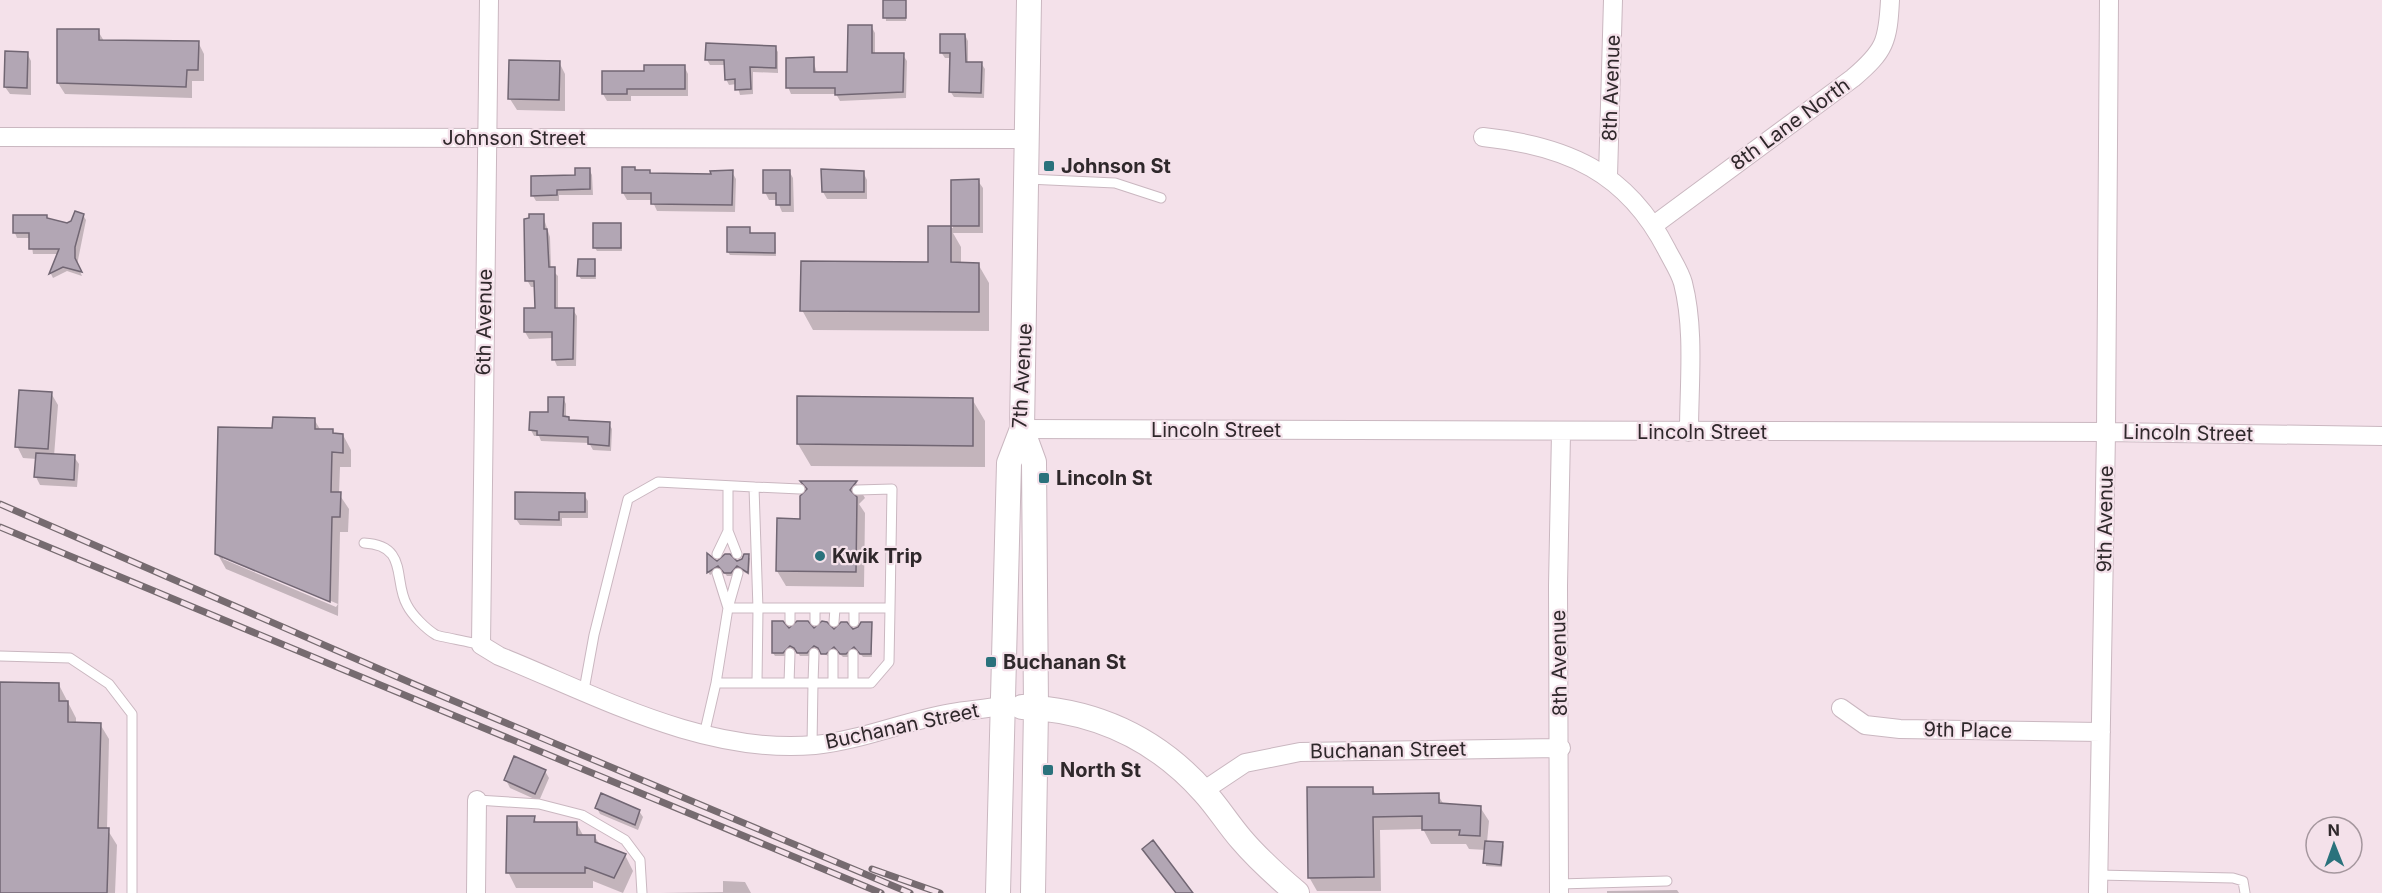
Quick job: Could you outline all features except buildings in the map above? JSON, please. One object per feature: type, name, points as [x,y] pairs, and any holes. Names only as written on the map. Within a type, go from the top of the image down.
[{"type":"street","name":"6th Avenue","points":[[481,645],[489,0]]},
{"type":"street","name":"7th Avenue","points":[[998,893],[1009,463],[1022,429],[1029,0]]},
{"type":"street","name":"8th Avenue","points":[[1608,176],[1613,0]]},
{"type":"street","name":"8th Lane North","points":[[1654,225],[1877,58],[1889,31],[1890,0]]},
{"type":"street","name":"9th Avenue","points":[[2098,884],[2106,432],[2109,0]]},
{"type":"street","name":"Johnson Street","points":[[0,137],[1028,139]]},
{"type":"street","points":[[1483,137],[1516,140],[1561,152],[1608,176],[1654,225],[1683,282],[1690,343],[1689,432]]},
{"type":"street","points":[[1022,429],[1034,462],[1036,708],[1033,893]]},
{"type":"street","name":"Lincoln Street","points":[[1022,429],[1561,433],[2106,432],[2382,436]]},
{"type":"street","name":"8th Avenue","points":[[1559,888],[1561,748],[1558,586],[1561,433]]},
{"type":"street","name":"Buchanan Street","points":[[481,645],[499,656],[680,729],[766,745],[812,745],[852,740],[950,713],[1001,706],[1036,708],[1097,718],[1124,729],[1160,753],[1203,791],[1245,763],[1300,752],[1561,748]]},
{"type":"street","name":"9th Place","points":[[1841,708],[1865,725],[1900,729],[2101,732]]},
{"type":"street","points":[[1203,791],[1257,857],[1297,893]]},
{"type":"street","points":[[476,893],[477,800]]},
{"type":"lane","points":[[1027,179],[1115,183],[1161,198]]},
{"type":"lane","points":[[584,690],[594,635],[628,499],[658,482],[800,489]]},
{"type":"lane","points":[[728,486],[728,531],[737,554]]},
{"type":"lane","points":[[754,487],[758,609],[757,682]]},
{"type":"lane","points":[[716,683],[871,683],[889,662],[892,489],[857,490]]},
{"type":"lane","points":[[717,554],[728,531]]},
{"type":"lane","points":[[364,543],[376,544],[393,557],[400,570],[406,604],[422,623],[437,635],[481,645]]},
{"type":"lane","points":[[717,573],[728,608]]},
{"type":"lane","points":[[704,735],[716,683],[728,608],[738,573]]},
{"type":"lane","points":[[728,608],[890,608]]},
{"type":"lane","points":[[834,608],[834,622]]},
{"type":"lane","points":[[854,608],[854,622]]},
{"type":"lane","points":[[790,609],[790,621]]},
{"type":"lane","points":[[815,609],[815,621]]},
{"type":"lane","points":[[789,683],[790,653]]},
{"type":"lane","points":[[812,745],[814,653]]},
{"type":"lane","points":[[833,654],[833,683]]},
{"type":"lane","points":[[853,654],[853,683]]},
{"type":"lane","points":[[0,656],[70,658],[110,684],[132,714],[132,893]]},
{"type":"lane","points":[[477,800],[539,804],[582,815],[625,840],[640,860],[642,893]]},
{"type":"lane","points":[[2098,884],[2233,878],[2243,881],[2245,893]]},
{"type":"lane","points":[[1559,888],[1667,881]]},
{"type":"railway","points":[[0,504],[416,685],[910,893]]},
{"type":"railway","points":[[0,527],[881,893]]},
{"type":"railway","points":[[872,869],[940,893]]},
{"type":"place","name":"Johnson St","points":[[1049,166]]},
{"type":"place","name":"Lincoln St","points":[[1044,478]]},
{"type":"place","name":"Kwik Trip","points":[[820,556]]},
{"type":"place","name":"Buchanan St","points":[[991,662]]},
{"type":"place","name":"North St","points":[[1048,770]]}]
